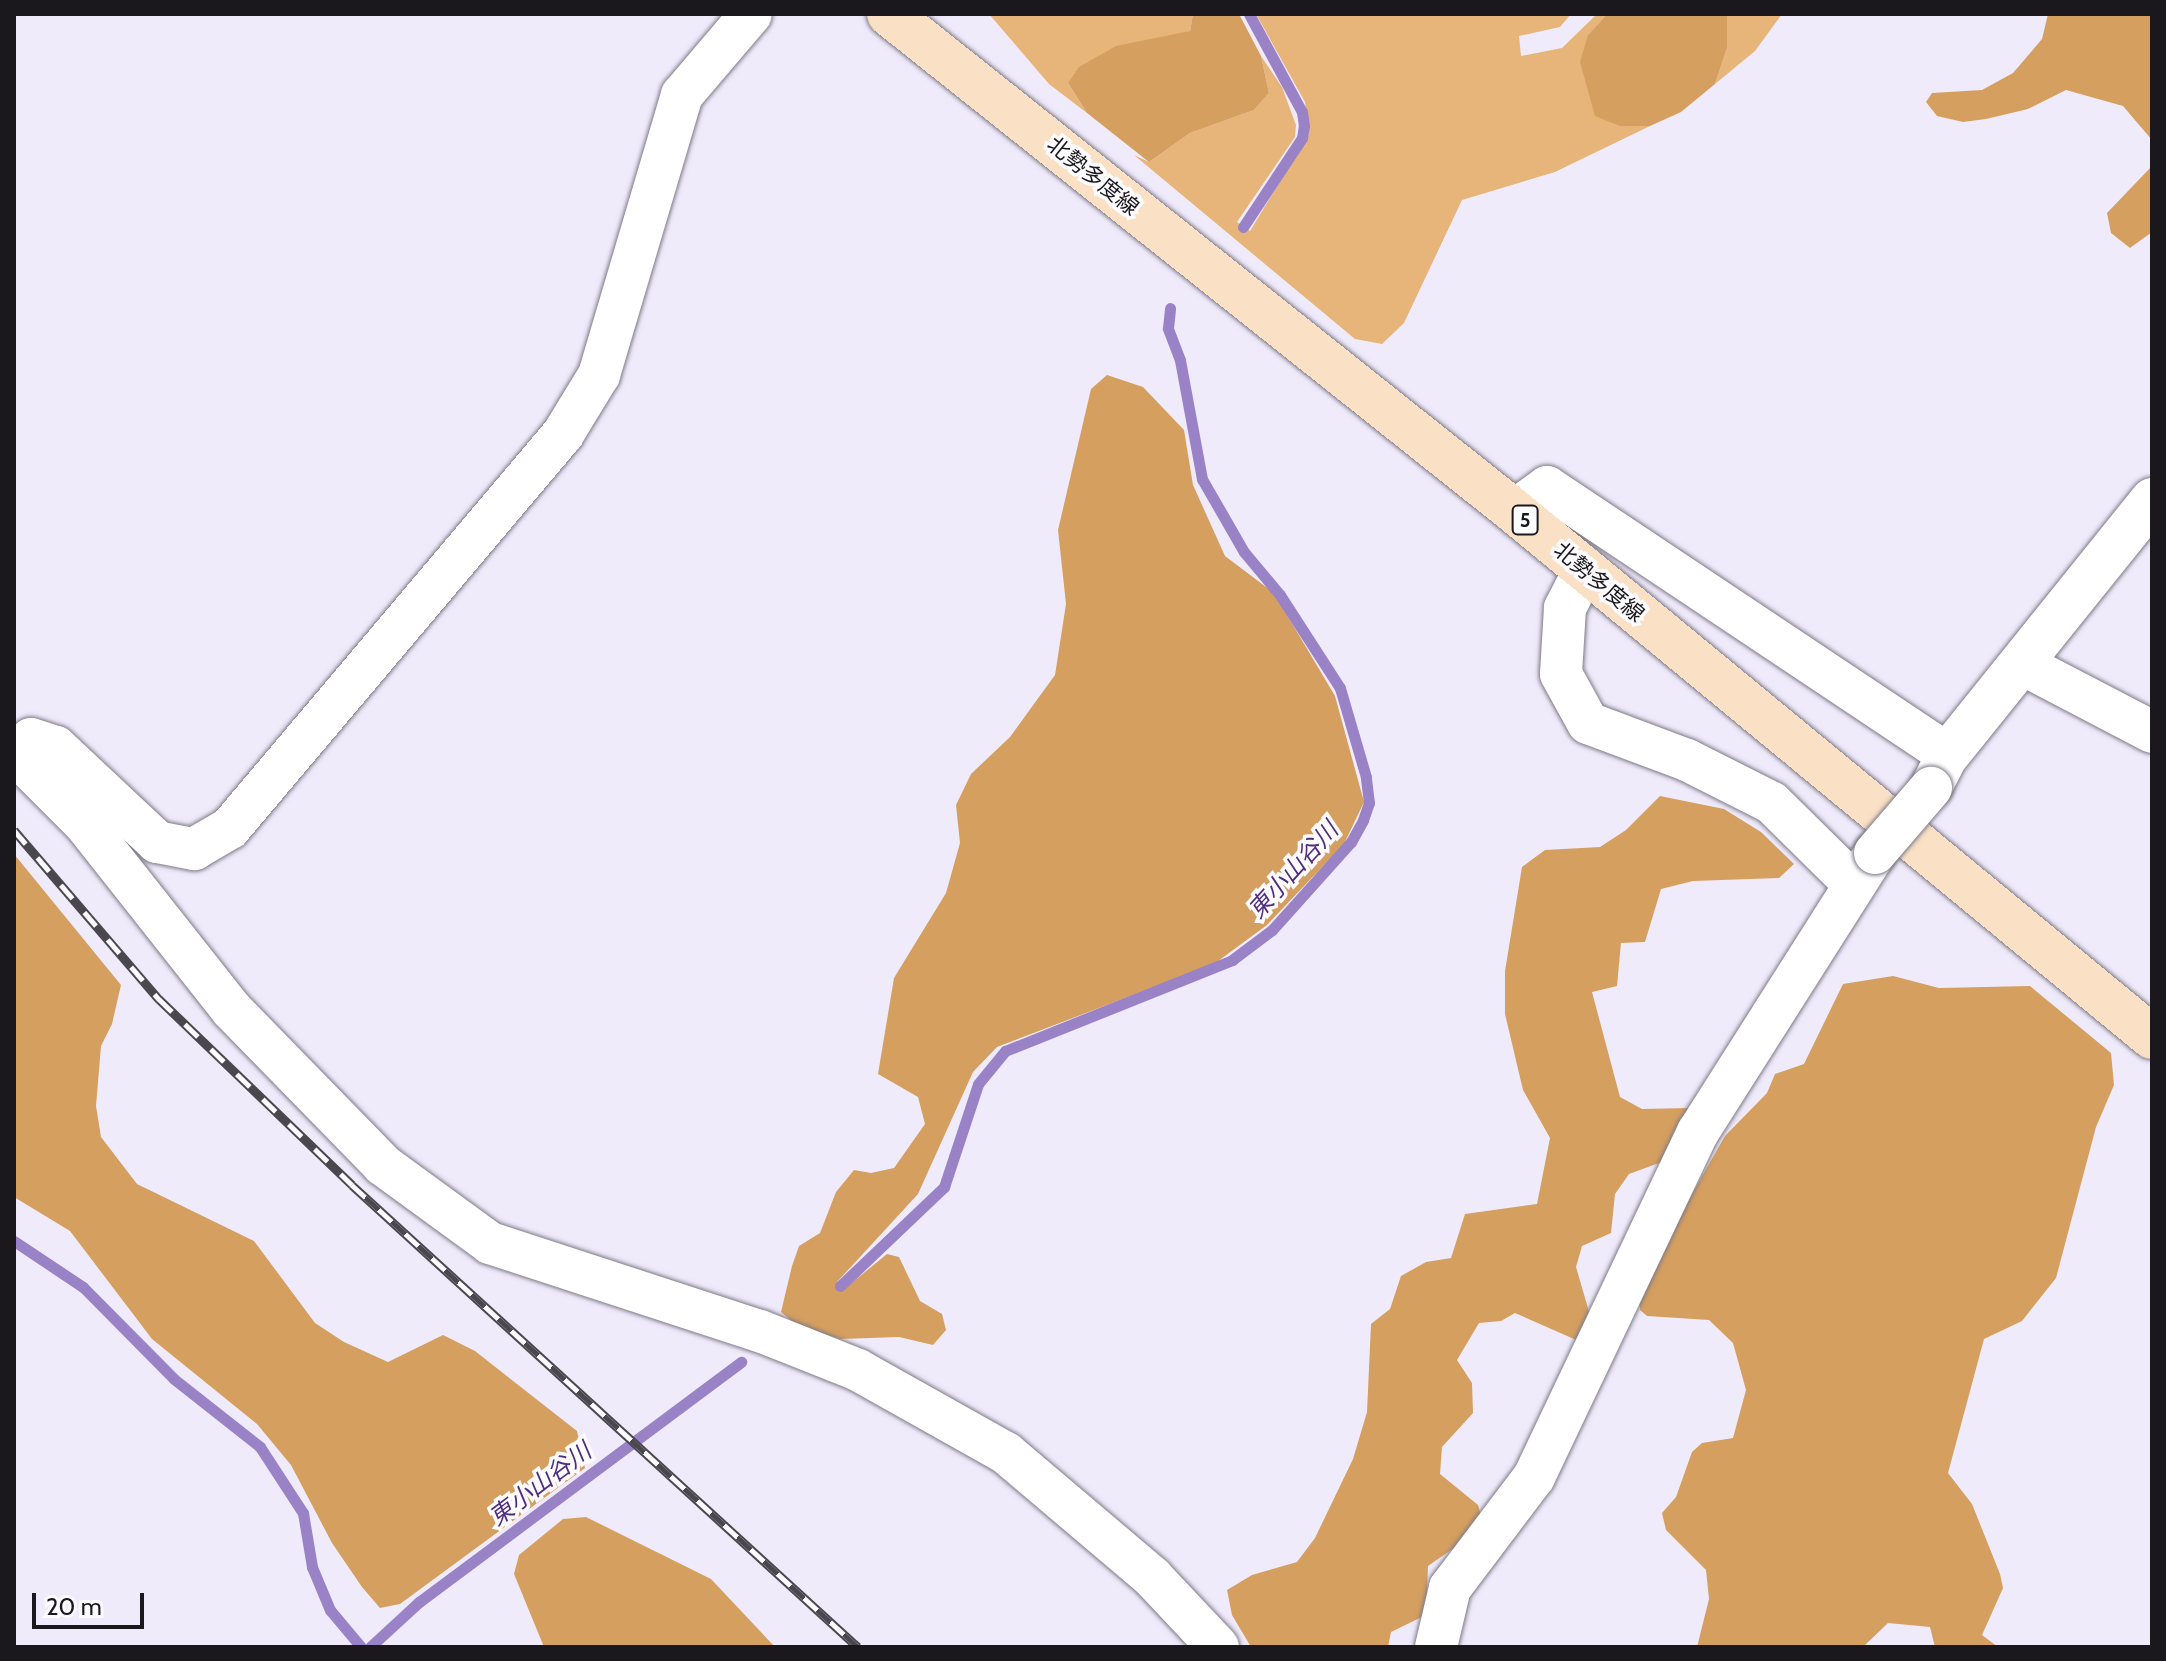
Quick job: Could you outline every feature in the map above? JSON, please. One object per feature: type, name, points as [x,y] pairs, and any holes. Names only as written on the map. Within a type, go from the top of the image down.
[{"type":"main road","name":"北勢多度線","points":[[889,14],[1514,511],[2152,1037]]},
{"type":"street","points":[[751,14],[682,95],[599,375],[563,434],[230,828],[194,849],[157,842],[56,747],[31,739],[14,753],[85,824],[232,1010],[383,1165],[490,1243],[760,1331],[858,1370],[1006,1453],[1152,1577],[1218,1647]]},
{"type":"street","points":[[1514,511],[1547,487],[1940,771]]},
{"type":"street","points":[[1436,1647],[1450,1588],[1534,1477],[1698,1132],[1864,869],[2152,500]]},
{"type":"street","points":[[1584,571],[1565,608],[1561,674],[1588,723],[1687,760],[1772,803],[1864,869]]},
{"type":"street","points":[[2024,665],[2152,732]]},
{"type":"shaded area","points":[[989,14],[1193,14],[1190,31],[1158,40],[1068,83],[1087,113],[1049,84]]},
{"type":"shaded area","points":[[1193,14],[1239,14],[1261,56],[1269,93],[1254,110],[1190,133],[1149,162],[1087,113],[1068,83],[1079,67],[1116,46],[1190,31]]},
{"type":"shaded area","points":[[1256,14],[1571,14],[1560,27],[1519,36],[1521,56],[1562,48],[1597,14],[1607,14],[1588,35],[1620,126],[1650,126],[1555,172],[1462,200],[1404,323],[1382,344],[1355,339],[1134,155],[1149,162],[1190,133],[1254,110],[1269,93],[1261,56],[1282,87],[1296,125],[1295,137],[1237,222],[1250,231],[1309,134],[1305,102]]},
{"type":"shaded area","points":[[1607,14],[1727,14],[1727,48],[1715,84],[1681,112],[1650,126],[1620,126],[1595,116],[1580,62],[1588,35]]},
{"type":"shaded area","points":[[1727,14],[1782,14],[1755,51],[1715,84],[1727,48]]},
{"type":"shaded area","points":[[2048,14],[2152,14],[2152,140],[2123,106],[2066,90],[2028,109],[1986,119],[1963,122],[1937,116],[1926,102],[1932,93],[1982,90],[2013,73],[2042,39]]},
{"type":"shaded area","points":[[2152,166],[2152,232],[2130,248],[2111,233],[2107,213]]},
{"type":"shaded area","points":[[1107,375],[1143,387],[1184,430],[1193,485],[1225,556],[1274,593],[1335,696],[1364,802],[1344,844],[1267,925],[1214,964],[997,1047],[973,1072],[918,1194],[837,1282],[843,1290],[887,1254],[899,1257],[920,1301],[942,1314],[946,1330],[933,1345],[899,1337],[840,1339],[797,1325],[781,1312],[792,1266],[799,1246],[820,1233],[836,1192],[854,1170],[871,1173],[894,1168],[925,1124],[918,1097],[878,1074],[894,978],[946,893],[960,843],[956,805],[971,774],[1010,737],[1055,675],[1066,604],[1058,530],[1091,389]]},
{"type":"shaded area","points":[[1660,796],[1724,809],[1761,832],[1794,864],[1779,878],[1693,881],[1661,889],[1645,942],[1621,943],[1617,986],[1592,992],[1620,1097],[1642,1109],[1689,1108],[1670,1159],[1629,1174],[1615,1194],[1611,1233],[1582,1246],[1576,1267],[1592,1322],[1583,1343],[1515,1313],[1501,1321],[1479,1323],[1457,1360],[1472,1383],[1473,1413],[1442,1447],[1440,1474],[1478,1505],[1482,1519],[1474,1534],[1428,1566],[1426,1615],[1391,1632],[1388,1647],[1251,1647],[1232,1615],[1227,1590],[1252,1575],[1297,1562],[1315,1538],[1353,1459],[1367,1412],[1371,1324],[1390,1309],[1401,1276],[1426,1262],[1451,1258],[1465,1214],[1537,1204],[1550,1138],[1523,1090],[1505,1014],[1505,971],[1522,867],[1545,850],[1600,847],[1626,830]]},
{"type":"shaded area","points":[[14,854],[121,985],[112,1024],[101,1046],[96,1106],[101,1137],[137,1184],[254,1241],[315,1323],[344,1342],[388,1362],[443,1335],[475,1351],[577,1431],[585,1468],[400,1604],[380,1608],[362,1587],[332,1543],[291,1465],[257,1424],[152,1339],[70,1231],[14,1197]]},
{"type":"shaded area","points":[[1893,976],[1939,988],[2030,986],[2111,1053],[2114,1085],[2096,1127],[2056,1278],[2022,1321],[1984,1339],[1948,1473],[1972,1504],[2000,1574],[2003,1588],[1982,1635],[1998,1647],[1935,1647],[1930,1627],[1888,1623],[1863,1647],[1697,1647],[1709,1599],[1706,1570],[1666,1530],[1662,1513],[1676,1497],[1692,1452],[1702,1443],[1733,1438],[1746,1390],[1733,1343],[1709,1320],[1647,1316],[1640,1310],[1639,1287],[1725,1136],[1767,1093],[1775,1074],[1804,1064],[1843,984]]},
{"type":"shaded area","points":[[586,1517],[711,1579],[775,1647],[544,1647],[514,1574],[519,1555],[563,1519]]},
{"type":"waterway","name":"東小山谷川","points":[[1243,227],[1302,138],[1304,126],[1302,112],[1249,14]]},
{"type":"waterway","name":"東小山谷川","points":[[840,1286],[944,1187],[978,1084],[1005,1051],[1232,960],[1272,930],[1351,842],[1369,803],[1366,777],[1340,688],[1280,595],[1244,552],[1202,479],[1180,360],[1168,328],[1170,308]]},
{"type":"waterway","points":[[14,1241],[83,1287],[174,1379],[260,1447],[303,1513],[312,1567],[330,1610],[361,1647]]},
{"type":"waterway","name":"東小山谷川","points":[[370,1647],[419,1602],[741,1362]]},
{"type":"railway","points":[[14,830],[159,999],[352,1185],[858,1647]]}]
